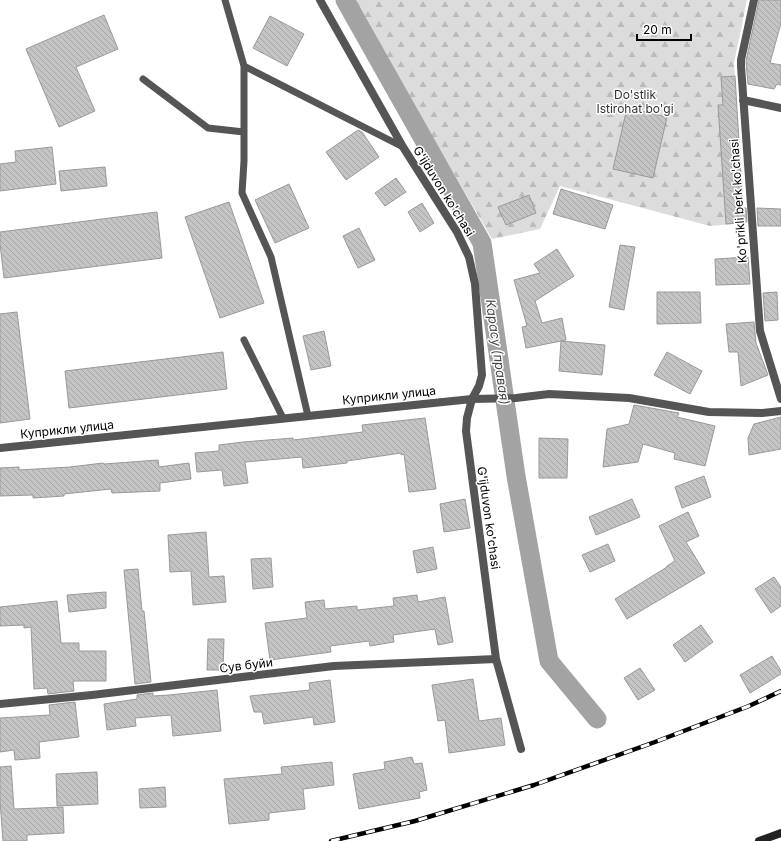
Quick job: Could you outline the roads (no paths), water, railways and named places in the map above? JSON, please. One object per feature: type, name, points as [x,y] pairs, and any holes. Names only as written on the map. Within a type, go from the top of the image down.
[{"type":"main road","points":[[759,841],[781,833]]},
{"type":"street","points":[[320,0],[403,147]]},
{"type":"street","name":"Ko'prikli berk ko'chasi","points":[[754,0],[741,60],[760,331],[781,399]]},
{"type":"street","points":[[744,100],[781,108]]},
{"type":"street","name":"G'ijduvon ko'chasi","points":[[403,147],[457,232],[468,257],[475,284],[482,375],[479,386],[472,399],[467,418],[466,431],[496,659],[521,749]]},
{"type":"street","name":"Куприкли улица","points":[[0,448],[472,399],[516,398],[549,394],[621,397],[709,412],[762,413],[781,411]]},
{"type":"street","name":"Сув буйи","points":[[0,704],[92,695],[334,666],[496,659]]},
{"type":"lane","points":[[226,0],[244,66],[244,161],[242,193],[271,257],[308,416]]},
{"type":"lane","name":"G'ijduvon ko'chasi","points":[[244,66],[403,147]]},
{"type":"lane","points":[[143,79],[208,128],[244,132]]},
{"type":"lane","points":[[244,340],[283,418]]},
{"type":"waterway","name":"Карасу (правая)","points":[[345,0],[482,243],[516,476],[549,661],[597,719]]},
{"type":"railway","points":[[331,841],[415,821],[534,785],[655,742],[749,706],[781,691]]},
{"type":"park label","name":"Do'stlik Istirohat bo'gi","points":[[635,101]]}]
